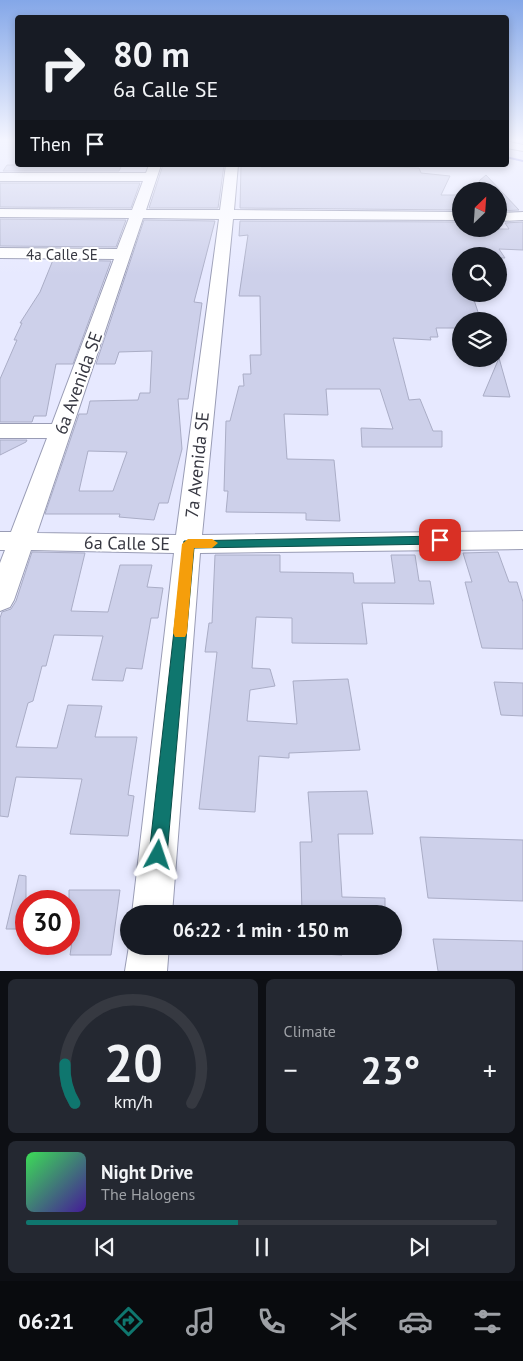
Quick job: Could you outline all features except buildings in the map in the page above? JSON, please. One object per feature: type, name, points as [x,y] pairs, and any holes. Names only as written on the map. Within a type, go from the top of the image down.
[{"type":"street","name":"6a Avenida SE","points":[[0,600],[11,541],[60,431],[148,184]]},
{"type":"street","name":"7a Avenida SE","points":[[153,905],[188,544],[230,184]]},
{"type":"street","points":[[0,213],[452,216]]},
{"type":"street","points":[[508,217],[523,216]]},
{"type":"street","name":"4a Calle SE","points":[[0,253],[124,254]]},
{"type":"street","points":[[0,431],[60,431]]},
{"type":"street","name":"6a Calle SE","points":[[11,541],[188,544],[523,540]]},
{"type":"street","points":[[146,971],[148,955]]},
{"type":"slow traffic","points":[[180,633],[188,544],[212,543]]},
{"type":"route","points":[[158,855],[188,544],[440,540]]}]
